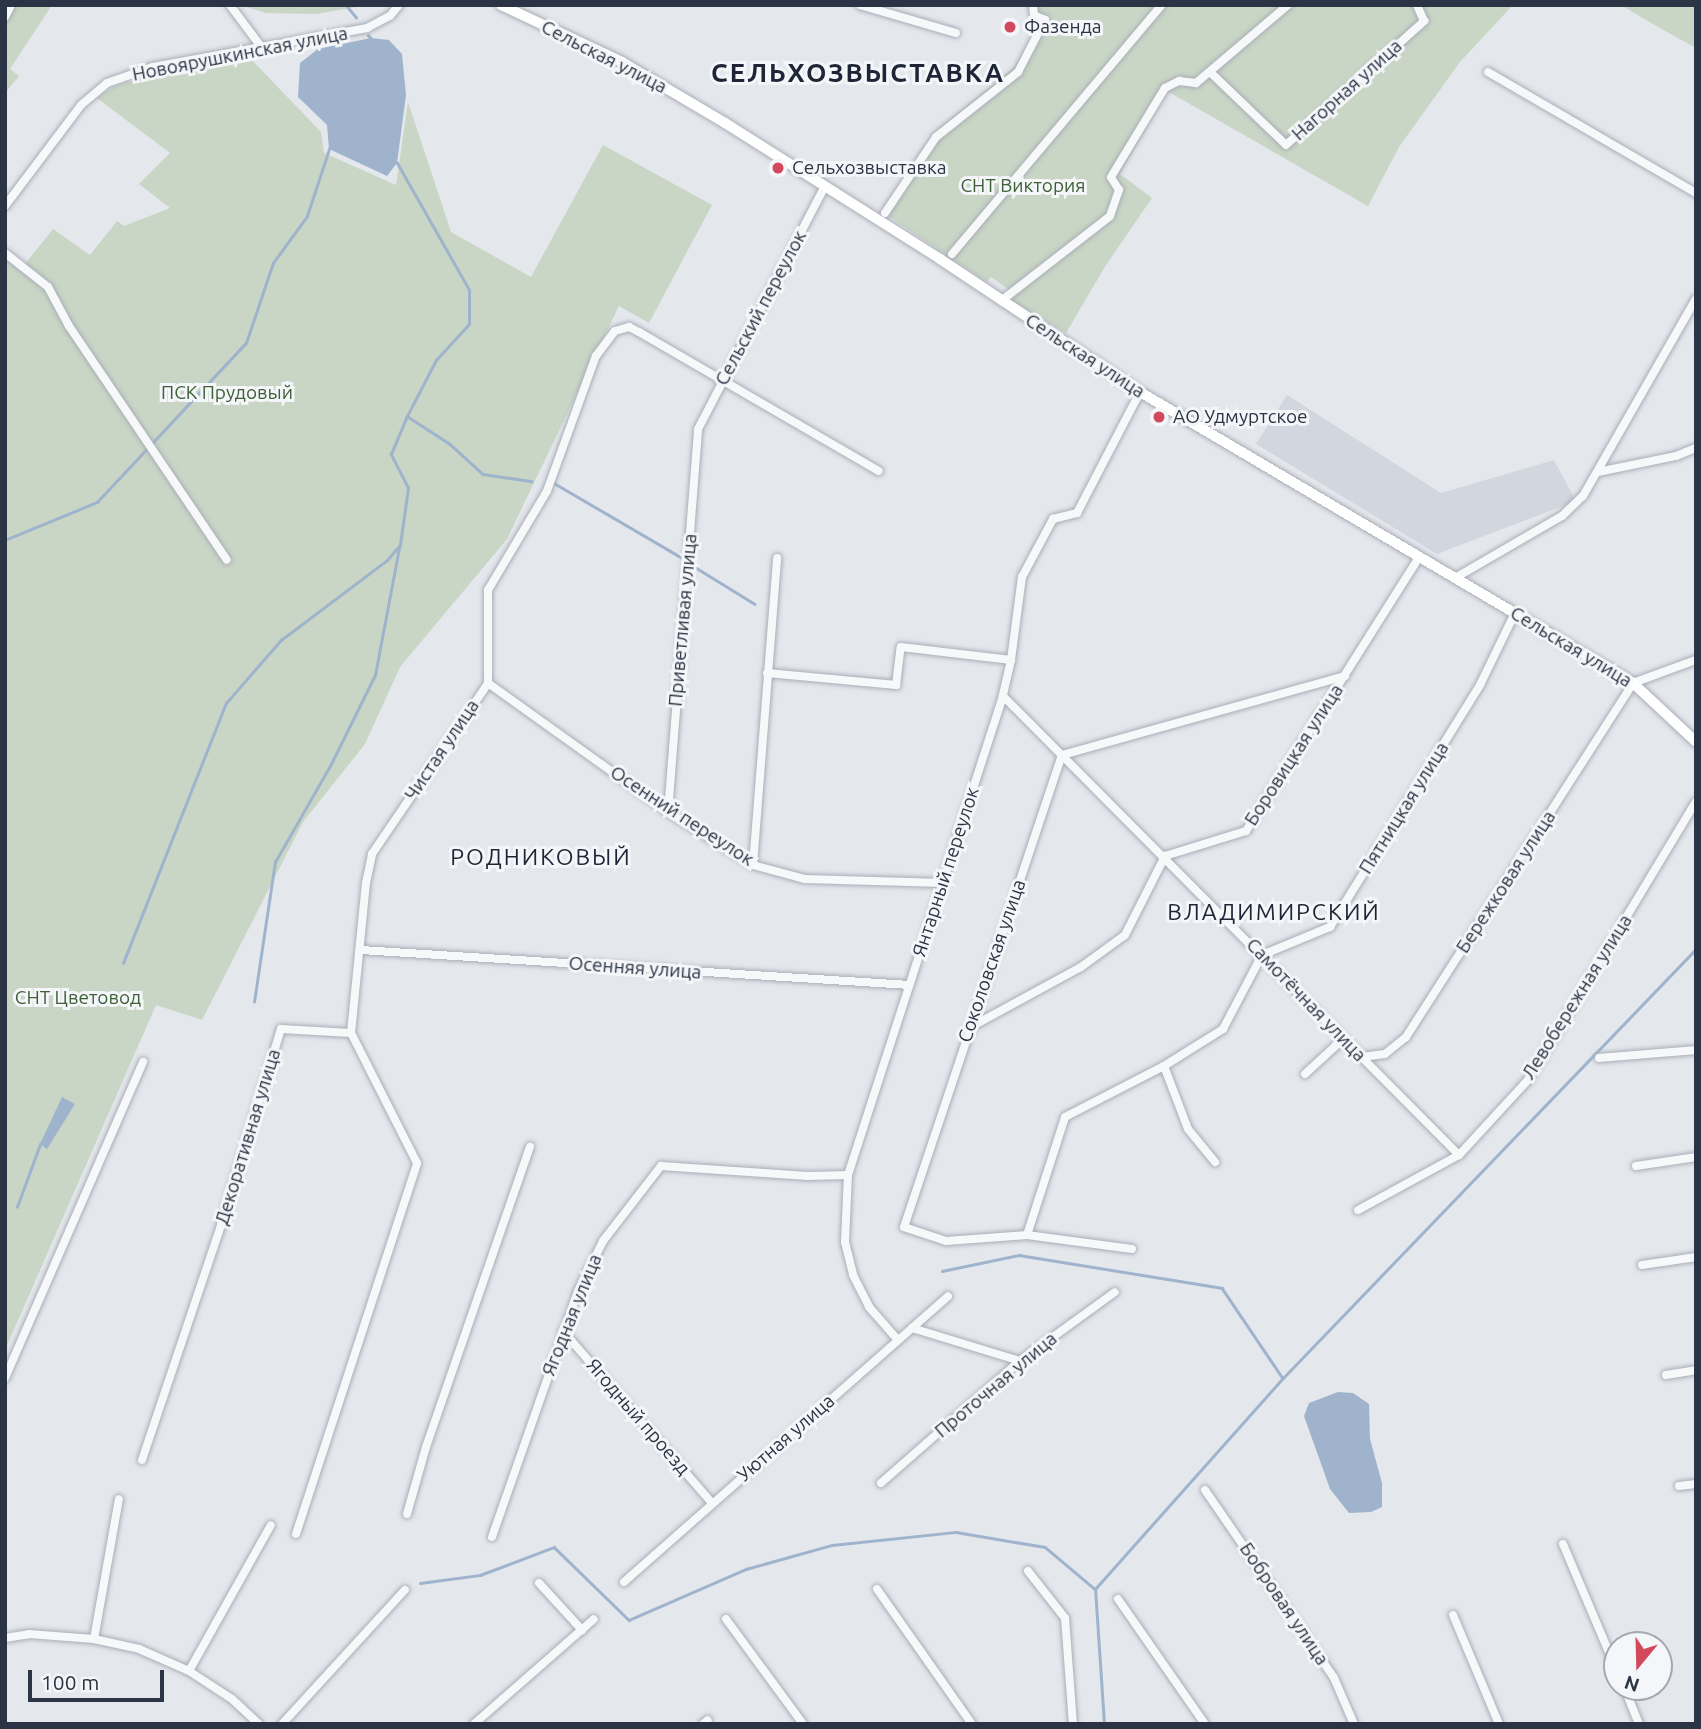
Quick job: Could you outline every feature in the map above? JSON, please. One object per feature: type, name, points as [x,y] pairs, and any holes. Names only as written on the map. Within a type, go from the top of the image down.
[{"type":"street","points":[[5,17],[11,5]]},
{"type":"street","points":[[230,5],[262,48]]},
{"type":"street","name":"Новоярушкинская улица","points":[[5,206],[81,105],[107,83],[153,67],[367,29],[390,16],[400,5]]},
{"type":"street","name":"Сельская улица","points":[[501,5],[639,71],[1140,392],[1633,683],[1696,742]]},
{"type":"street","points":[[860,5],[956,33]]},
{"type":"street","points":[[885,213],[936,137],[1018,72],[1045,20],[1034,15],[1033,5]]},
{"type":"street","points":[[952,254],[1162,5]]},
{"type":"street","points":[[1001,301],[1110,216],[1119,190],[1111,177],[1165,88],[1179,81],[1196,83],[1288,5]]},
{"type":"street","name":"Нагорная улица","points":[[1210,72],[1286,145],[1424,21],[1417,5]]},
{"type":"street","points":[[1488,72],[1696,193]]},
{"type":"street","name":"Сельский переулок","points":[[698,429],[824,188]]},
{"type":"street","points":[[5,253],[48,287],[69,326],[227,559]]},
{"type":"street","points":[[1455,578],[1562,516],[1583,496],[1696,299]]},
{"type":"street","name":"Чистая улица","points":[[351,1033],[366,883],[372,854],[488,682],[488,590],[547,491],[596,356],[615,331],[629,327],[723,380]]},
{"type":"street","points":[[723,380],[879,471]]},
{"type":"street","name":"Янтарный переулок","points":[[898,1340],[869,1307],[853,1275],[845,1242],[848,1175],[1003,696],[1011,660],[1022,577],[1052,519],[1077,513],[1140,392]]},
{"type":"street","name":"Приветливая улица","points":[[668,812],[698,429]]},
{"type":"street","points":[[1598,472],[1696,449]]},
{"type":"street","name":"Боровицкая улица","points":[[1165,856],[1246,831],[1419,557]]},
{"type":"street","points":[[753,865],[777,558]]},
{"type":"street","name":"Пятницкая улица","points":[[1262,955],[1330,927],[1480,685],[1515,613]]},
{"type":"street","points":[[767,673],[896,685],[901,647],[1011,660]]},
{"type":"street","points":[[1633,683],[1696,660]]},
{"type":"street","points":[[1062,755],[1345,676]]},
{"type":"street","name":"Осенний переулок","points":[[488,682],[668,812],[753,865],[805,878],[943,883]]},
{"type":"street","name":"Бережковая улица","points":[[1361,1057],[1385,1054],[1406,1037],[1633,683]]},
{"type":"street","name":"Самотёчная улица","points":[[1003,696],[1165,856],[1459,1155]]},
{"type":"street","name":"Соколовская улица","points":[[1062,755],[904,1227],[946,1241],[1027,1235],[1132,1249]]},
{"type":"street","name":"Левобережная улица","points":[[1358,1210],[1459,1155],[1528,1080],[1696,802]]},
{"type":"street","points":[[969,1028],[1081,967],[1125,935],[1165,856]]},
{"type":"street","name":"Осенняя улица","points":[[361,950],[909,985]]},
{"type":"street","points":[[1027,1235],[1065,1117],[1164,1066],[1223,1029],[1262,955]]},
{"type":"street","name":"Декоративная улица","points":[[142,1460],[221,1225],[281,1029],[351,1033]]},
{"type":"street","points":[[296,1534],[417,1163],[351,1033]]},
{"type":"street","points":[[1305,1074],[1343,1039]]},
{"type":"street","points":[[1599,1058],[1696,1050]]},
{"type":"street","points":[[5,1378],[143,1062]]},
{"type":"street","points":[[1164,1066],[1188,1129],[1215,1162]]},
{"type":"street","points":[[407,1514],[426,1447],[530,1146]]},
{"type":"street","points":[[1636,1166],[1696,1157]]},
{"type":"street","name":"Ягодная улица","points":[[492,1537],[563,1331],[599,1248],[661,1167],[808,1176],[848,1175]]},
{"type":"street","points":[[1642,1265],[1696,1257]]},
{"type":"street","name":"Проточная улица","points":[[881,1483],[1020,1361],[1115,1292]]},
{"type":"street","name":"Уютная улица","points":[[624,1581],[948,1296]]},
{"type":"street","points":[[912,1328],[1020,1361]]},
{"type":"street","name":"Ягодный проезд","points":[[563,1331],[712,1503]]},
{"type":"street","points":[[1666,1375],[1696,1370]]},
{"type":"street","points":[[1679,1486],[1696,1484]]},
{"type":"street","name":"Бобровая улица","points":[[1205,1490],[1334,1678],[1354,1724]]},
{"type":"street","points":[[94,1639],[119,1499]]},
{"type":"street","points":[[189,1671],[271,1525]]},
{"type":"street","points":[[1563,1544],[1603,1638]]},
{"type":"street","points":[[1028,1571],[1065,1618],[1073,1724]]},
{"type":"street","points":[[539,1583],[582,1630]]},
{"type":"street","points":[[877,1589],[972,1724]]},
{"type":"street","points":[[282,1724],[405,1590]]},
{"type":"street","points":[[1118,1599],[1205,1724]]},
{"type":"street","points":[[1453,1615],[1499,1724]]},
{"type":"street","points":[[474,1724],[594,1619]]},
{"type":"street","points":[[726,1619],[803,1724]]},
{"type":"street","points":[[5,1638],[29,1634],[94,1639],[139,1649],[189,1671],[232,1699],[259,1724]]},
{"type":"street","points":[[1630,1701],[1639,1724]]},
{"type":"shaded area","points":[[1287,395],[1441,493],[1554,460],[1576,501],[1437,554],[1256,444]]},
{"type":"green space","points":[[5,5],[52,5],[10,69],[19,76],[5,93]]},
{"type":"green space","points":[[240,5],[368,5],[316,14],[266,13]]},
{"type":"green space","name":"СНТ Виктория","points":[[1028,5],[1513,5],[1460,62],[1399,147],[1368,206],[1167,91],[1120,174],[1152,198],[1106,265],[1066,333],[1011,300],[1015,294],[991,277],[987,282],[882,212],[933,133],[1013,68],[1033,36]]},
{"type":"green space","points":[[1621,5],[1696,5],[1696,48],[1658,27]]},
{"type":"green space","points":[[249,57],[321,132],[324,153],[396,185],[408,102],[451,232],[531,277],[603,145],[712,205],[649,323],[619,306],[507,539],[400,667],[365,744],[303,822],[202,1020],[156,1005],[5,1350],[5,248],[25,264],[53,229],[90,255],[117,221],[124,226],[170,208],[139,184],[170,153],[97,98],[115,86],[153,75]]},
{"type":"water","points":[[371,38],[389,40],[402,54],[406,95],[397,163],[387,176],[329,149],[327,125],[298,97],[300,63],[318,49]]},
{"type":"water","points":[[62,1097],[75,1104],[47,1149],[40,1144]]},
{"type":"water","points":[[1338,1392],[1353,1393],[1369,1404],[1370,1439],[1382,1483],[1382,1507],[1371,1512],[1349,1513],[1330,1489],[1304,1416],[1309,1403]]},
{"type":"waterway","points":[[346,5],[356,17]]},
{"type":"waterway","points":[[368,35],[371,38]]},
{"type":"waterway","points":[[5,540],[97,502],[246,343],[273,263],[307,216],[329,149]]},
{"type":"waterway","points":[[123,963],[226,703],[281,640],[387,560],[400,545],[408,488],[391,454],[436,360],[469,324],[469,290],[397,163]]},
{"type":"waterway","points":[[407,416],[450,444],[483,474],[531,481]]},
{"type":"waterway","points":[[554,483],[684,559]]},
{"type":"waterway","points":[[254,1002],[275,862],[330,766],[375,675],[399,548]]},
{"type":"waterway","points":[[695,567],[755,604]]},
{"type":"waterway","points":[[1104,1724],[1095,1589],[1283,1378],[1696,949]]},
{"type":"waterway","points":[[17,1207],[40,1144]]},
{"type":"waterway","points":[[942,1271],[1019,1255],[1222,1288],[1282,1377]]},
{"type":"waterway","points":[[420,1583],[480,1575],[554,1547],[629,1620],[746,1569],[832,1545],[956,1532],[1045,1547],[1095,1589]]},
{"type":"place","name":"Фазенда","points":[[1010,27]]},
{"type":"place","name":"Сельхозвыставка","points":[[778,168]]},
{"type":"place","name":"АО Удмуртское","points":[[1159,417]]},
{"type":"district","name":"СЕЛЬХОЗВЫСТАВКА","points":[[858,73]]},
{"type":"district","name":"РОДНИКОВЫЙ","points":[[541,857]]},
{"type":"district","name":"ВЛАДИМИРСКИЙ","points":[[1274,912]]},
{"type":"park label","name":"ПСК Прудовый","points":[[227,393]]},
{"type":"park label","name":"СНТ Цветовод","points":[[78,998]]}]
